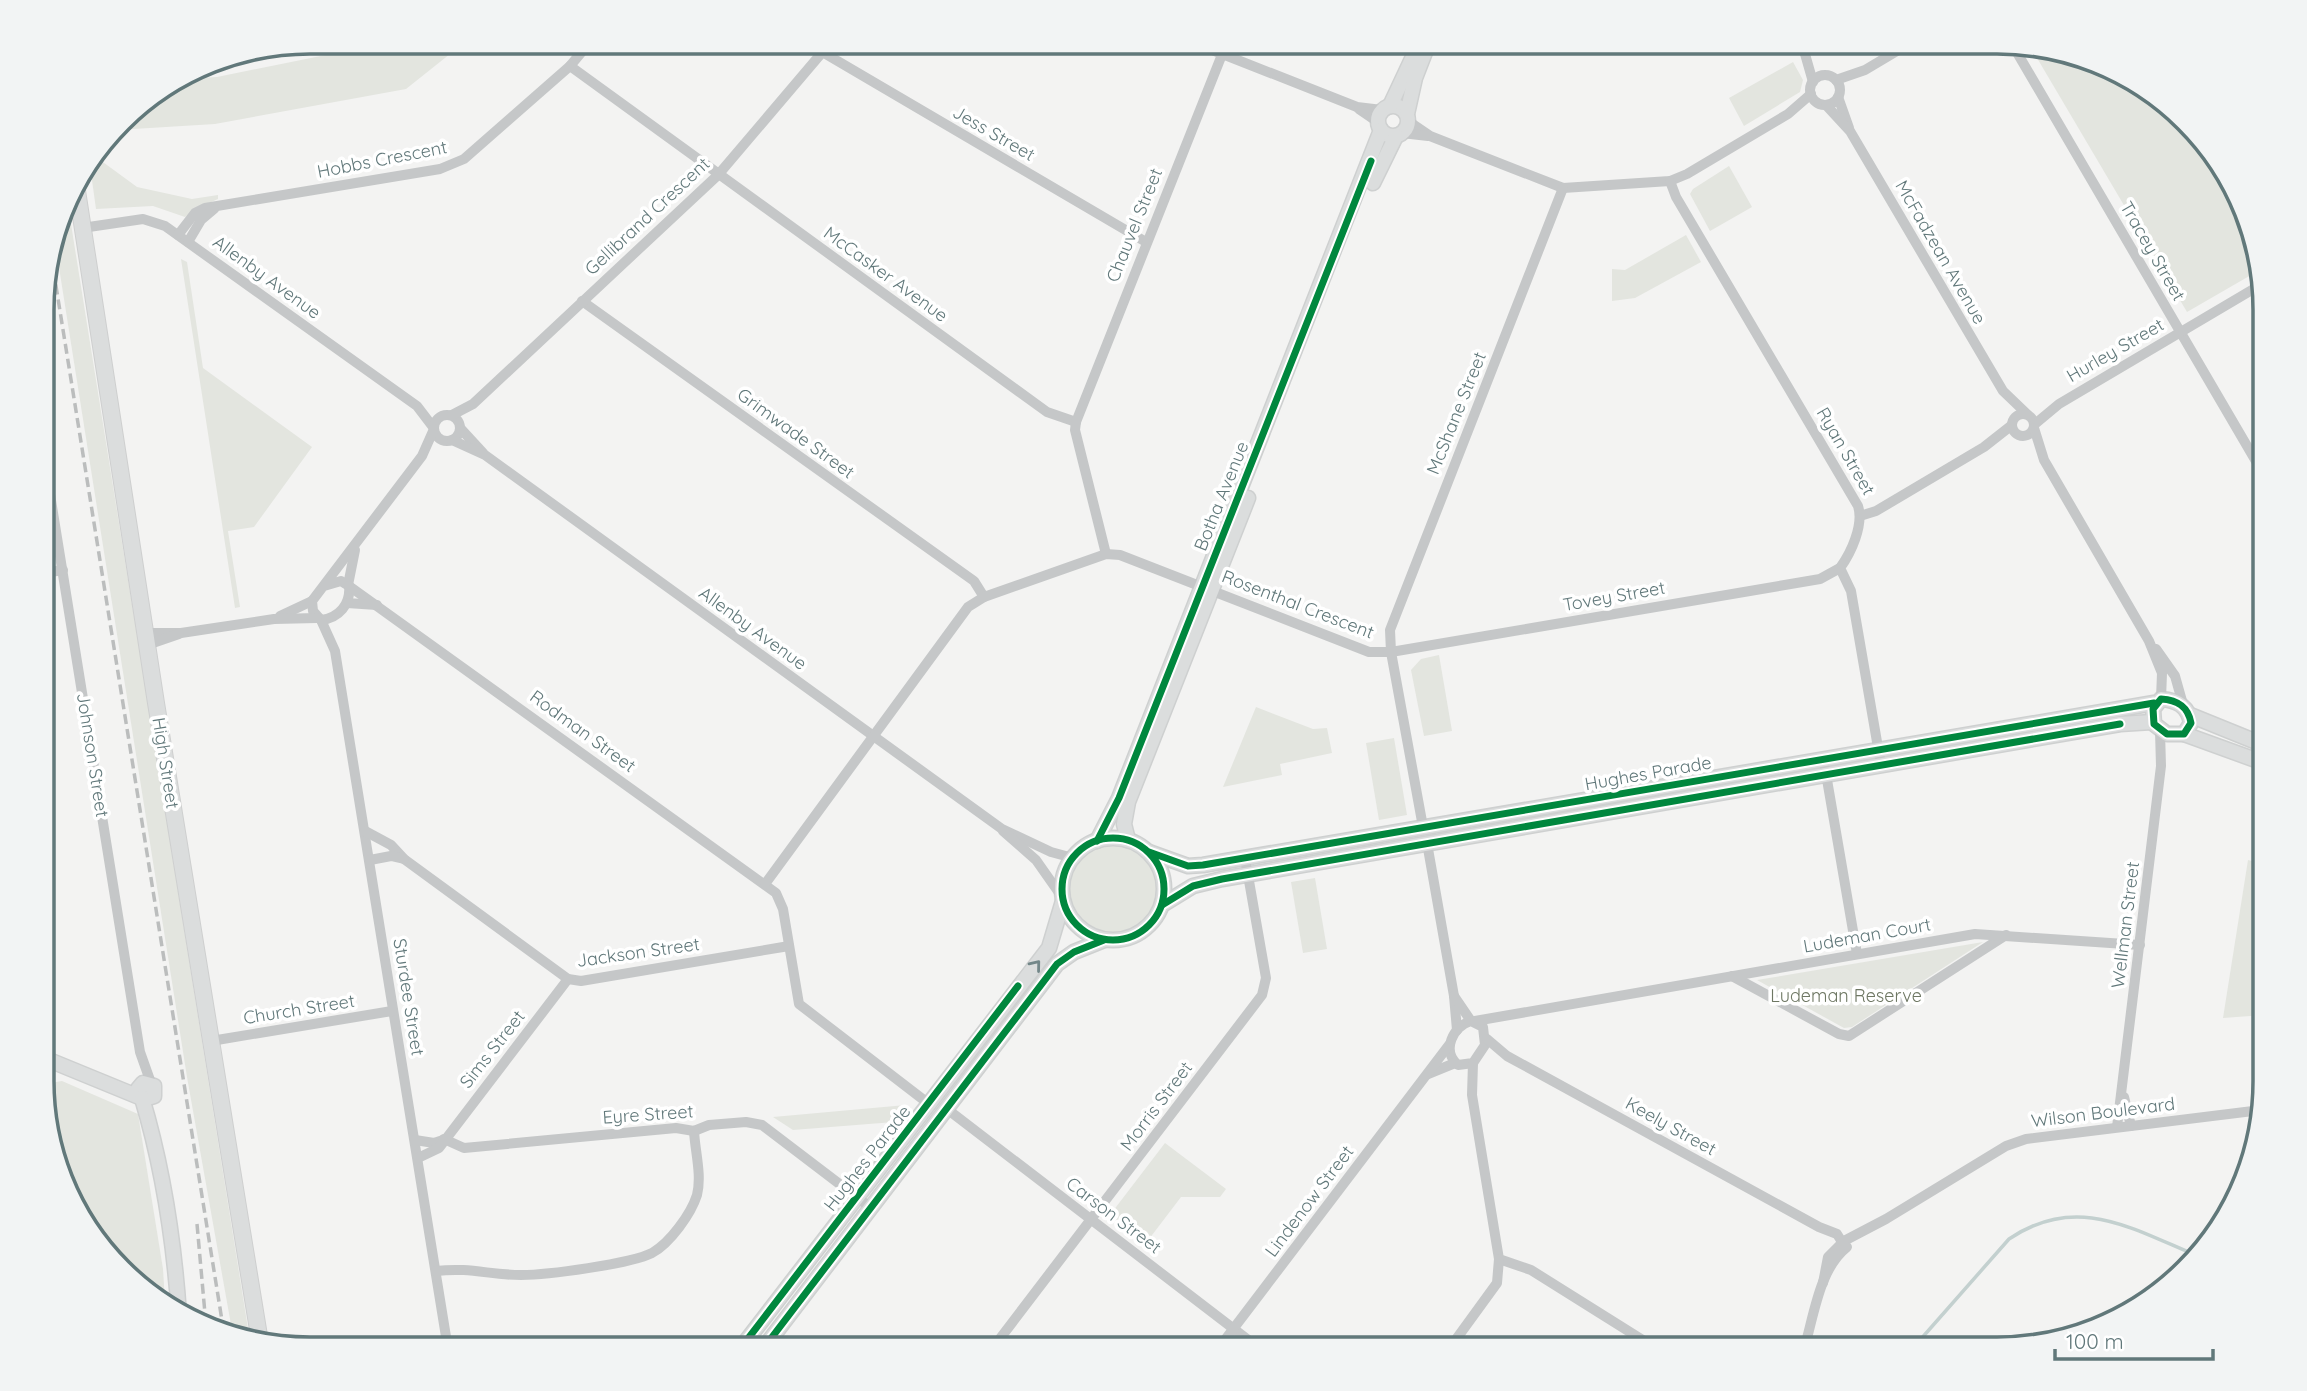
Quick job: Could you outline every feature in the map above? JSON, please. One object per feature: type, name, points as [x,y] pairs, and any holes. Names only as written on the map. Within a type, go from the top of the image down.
[{"type":"main road","name":"High Street","points":[[79,203],[258,1331]]},
{"type":"street","name":"Hobbs Crescent","points":[[183,238],[220,206],[440,169],[464,159],[570,66],[580,54]]},
{"type":"street","name":"Gellibrand Crescent","points":[[447,440],[459,435],[460,426],[473,404],[718,175],[823,54]]},
{"type":"street","name":"Jess Street","points":[[826,54],[1146,242]]},
{"type":"street","points":[[1223,54],[1563,188],[1670,181],[1892,54]]},
{"type":"street","name":"Chauvel Street","points":[[1076,422],[1223,54]]},
{"type":"street","name":"Botha Avenue","points":[[1326,288],[1383,117],[1413,54]]},
{"type":"street","name":"Botha Avenue","points":[[1097,841],[1156,717],[1326,288],[1379,168],[1403,126],[1415,78],[1424,54]]},
{"type":"street","name":"McFadzean Avenue","points":[[1805,54],[1836,86],[1850,131]]},
{"type":"street","name":"McFadzean Avenue","points":[[1805,54],[1817,96],[1850,131],[2003,391],[2015,430],[2044,460]]},
{"type":"street","name":"Tracey Street","points":[[2019,55],[2253,456]]},
{"type":"street","name":"McCasker Avenue","points":[[570,66],[1047,412],[1076,422]]},
{"type":"street","points":[[1817,96],[1819,77],[1836,86]]},
{"type":"street","points":[[1383,117],[1400,107],[1403,126]]},
{"type":"street","name":"Ryan Street","points":[[1670,181],[1676,197],[1858,506],[1860,516],[1847,558],[1840,568]]},
{"type":"street","name":"McShane Street","points":[[1391,652],[1390,630],[1563,188]]},
{"type":"street","name":"Allenby Avenue","points":[[82,228],[143,219],[165,226],[416,406],[433,428],[447,440],[485,455]]},
{"type":"street","name":"Hurley Street","points":[[2031,420],[2252,290]]},
{"type":"street","name":"Grimwade Street","points":[[582,300],[974,581],[984,597]]},
{"type":"street","name":"McFadzean Avenue","points":[[2003,391],[2031,420],[2044,460],[2149,642],[2162,673],[2157,701]]},
{"type":"street","name":"Gellibrand Crescent","points":[[446,416],[473,404]]},
{"type":"street","name":"Allenby Avenue","points":[[416,406],[446,416],[460,426],[485,455],[1002,829],[1045,849],[1073,858]]},
{"type":"street","points":[[274,619],[312,601],[422,456],[433,428],[446,416]]},
{"type":"street","points":[[1860,516],[1876,511],[2015,430],[2030,434],[2031,420],[2018,416],[2015,430]]},
{"type":"street","points":[[947,1109],[929,1104],[799,1004],[782,903],[767,886],[968,607],[984,597],[1106,554],[1075,430],[1076,422]]},
{"type":"street","points":[[422,456],[447,440]]},
{"type":"street","name":"Johnson Street","points":[[54,516],[141,1052],[144,1091],[175,1260],[178,1300]]},
{"type":"street","points":[[146,639],[274,619],[319,619],[336,615],[347,603],[357,544]]},
{"type":"street","name":"Rosenthal Crescent","points":[[1106,554],[1120,555],[1369,652],[1391,652],[1423,827]]},
{"type":"street","points":[[1840,568],[1851,591],[1881,765]]},
{"type":"street","name":"Tovey Street","points":[[1391,652],[1820,579],[1840,568]]},
{"type":"street","points":[[54,571],[63,570]]},
{"type":"street","points":[[324,586],[334,581],[348,585]]},
{"type":"street","name":"Rodman Street","points":[[348,585],[767,886]]},
{"type":"street","points":[[312,601],[313,611],[319,619]]},
{"type":"street","points":[[347,603],[379,605]]},
{"type":"street","name":"Sturdee Street","points":[[336,615],[335,652],[446,1337]]},
{"type":"street","name":"Sturdee Street","points":[[319,619],[335,652]]},
{"type":"street","name":"McFadzean Avenue","points":[[2149,642],[2175,676],[2187,711]]},
{"type":"street","points":[[2253,740],[2187,711],[2170,700],[2157,701],[2156,726],[2253,759]]},
{"type":"street","name":"Hughes Parade","points":[[1149,852],[1188,866],[1245,858],[2157,701]]},
{"type":"street","points":[[2180,735],[2191,723],[2187,711]]},
{"type":"street","name":"Botha Avenue","points":[[1128,840],[1124,824],[1128,802],[1156,717]]},
{"type":"street","name":"Hughes Parade","points":[[1162,905],[1193,886],[1248,874],[2120,724],[2156,726]]},
{"type":"street","name":"Wellman Street","points":[[2117,1128],[2161,766],[2156,726]]},
{"type":"street","name":"Wellman Street","points":[[2161,766],[2180,735]]},
{"type":"street","points":[[1823,759],[1857,954]]},
{"type":"street","points":[[1516,812],[1519,828]]},
{"type":"street","name":"Allenby Avenue","points":[[1002,829],[1012,842],[1036,860],[1063,899]]},
{"type":"street","name":"Jackson Street","points":[[365,831],[391,845],[404,859],[568,979],[581,981],[789,946]]},
{"type":"street","points":[[1128,840],[1149,852],[1163,877],[1162,905],[1157,916],[1140,933],[1128,938],[1104,940],[1078,926],[1063,899],[1066,870],[1073,858],[1097,841],[1128,840]]},
{"type":"street","points":[[1427,843],[1454,996],[1457,1030],[1449,1052],[1472,1095]]},
{"type":"street","points":[[1036,860],[1045,849]]},
{"type":"street","points":[[370,860],[391,856],[404,859]]},
{"type":"street","name":"Morris Street","points":[[1001,1337],[1265,989],[1266,978],[1245,858]]},
{"type":"street","name":"Hughes Parade","points":[[749,1337],[1049,948],[1063,899]]},
{"type":"street","name":"Ludeman Court","points":[[1473,1021],[1975,934],[2008,934],[2140,945]]},
{"type":"street","points":[[1732,975],[1839,1034],[1849,1036],[2008,934]]},
{"type":"street","name":"Hughes Parade","points":[[772,1337],[1057,964],[1074,951],[1104,940]]},
{"type":"street","name":"Sims Street","points":[[418,1158],[434,1152],[568,979]]},
{"type":"street","points":[[1454,996],[1486,1036],[1476,1059],[1472,1095],[1499,1259],[1497,1283],[1457,1337]]},
{"type":"street","name":"Church Street","points":[[211,1041],[392,1011]]},
{"type":"street","name":"Ludeman Court","points":[[1486,1036],[1494,1023],[1508,1015]]},
{"type":"street","points":[[1457,1030],[1473,1021]]},
{"type":"street","name":"Keely Street","points":[[1486,1036],[1507,1056],[1819,1227],[1837,1234],[1843,1244]]},
{"type":"street","name":"Lindenow Street","points":[[1227,1337],[1450,1045]]},
{"type":"street","name":"Keely Street","points":[[1476,1059],[1507,1056]]},
{"type":"street","points":[[1428,1074],[1476,1059]]},
{"type":"street","points":[[54,1062],[107,1083],[129,1095],[144,1091]]},
{"type":"street","name":"Wellman Street","points":[[2123,1088],[2132,1126]]},
{"type":"street","name":"Carson Street","points":[[947,1109],[1245,1337]]},
{"type":"street","name":"Wilson Boulevard","points":[[1807,1337],[1823,1283],[1843,1244],[2006,1146],[2026,1139],[2251,1111]]},
{"type":"street","name":"Eyre Street","points":[[444,1139],[464,1148],[676,1128],[694,1131],[709,1125],[757,1123],[871,1208]]},
{"type":"street","points":[[436,1271],[474,1268],[533,1274],[632,1259],[652,1252],[667,1241],[696,1196],[698,1177],[694,1131]]},
{"type":"street","points":[[415,1140],[433,1143],[444,1139]]},
{"type":"street","points":[[1499,1259],[1531,1270],[1638,1337]]},
{"type":"green space","points":[[331,54],[450,54],[406,89],[215,124],[129,129],[168,97],[205,78]]},
{"type":"green space","points":[[2037,57],[2079,68],[2139,97],[2178,129],[2210,168],[2239,228],[2251,275],[2187,312]]},
{"type":"green space","points":[[1793,62],[1803,80],[1800,92],[1744,126],[1729,98]]},
{"type":"green space","points":[[102,161],[137,187],[192,199],[218,195],[218,199],[195,209],[185,217],[153,206],[96,209],[92,177]]},
{"type":"green space","points":[[1729,166],[1752,207],[1710,231],[1690,194],[1693,189]]},
{"type":"green space","points":[[71,221],[248,1329],[231,1324],[187,1077],[58,264]]},
{"type":"green space","points":[[1686,235],[1701,262],[1635,298],[1612,301],[1612,269],[1625,270]]},
{"type":"green space","points":[[181,259],[187,262],[203,368],[312,447],[254,527],[228,531],[240,607],[235,608]]},
{"type":"green space","points":[[1439,655],[1452,731],[1424,736],[1411,670],[1421,659]]},
{"type":"green space","points":[[1256,707],[1313,729],[1327,728],[1332,753],[1280,764],[1282,775],[1223,787]]},
{"type":"green space","points":[[1394,738],[1407,815],[1379,820],[1366,743]]},
{"type":"green space","points":[[1114,842],[1132,845],[1147,856],[1158,871],[1161,889],[1158,907],[1147,922],[1132,933],[1114,936],[1096,933],[1081,922],[1070,907],[1067,889],[1070,871],[1081,856],[1096,845]]},
{"type":"green space","points":[[2248,860],[2253,861],[2253,1016],[2223,1018]]},
{"type":"green space","points":[[1315,878],[1327,949],[1303,953],[1291,882]]},
{"type":"green space","name":"Ludeman Reserve","points":[[1983,942],[1852,1027],[1844,1028],[1757,980]]},
{"type":"green space","points":[[62,1081],[138,1114],[164,1291],[129,1262],[97,1223],[81,1194],[63,1147],[56,1114],[54,1082]]},
{"type":"green space","points":[[906,1105],[894,1122],[793,1130],[773,1117]]},
{"type":"green space","points":[[1165,1143],[1226,1189],[1220,1197],[1181,1197],[1146,1243],[1114,1219],[1113,1211]]},
{"type":"waterway","points":[[1923,1337],[2009,1239],[2034,1225],[2058,1218],[2104,1220],[2150,1235],[2187,1251]]},
{"type":"railway","points":[[56,284],[222,1321]]},
{"type":"railway","points":[[197,1224],[205,1313]]},
{"type":"cycle path","points":[[1097,841],[1119,798],[1371,161]]},
{"type":"cycle path","points":[[2161,699],[2177,703],[2187,712],[2191,723],[2184,734],[2167,734],[2154,724],[2153,709],[2161,699]]},
{"type":"cycle path","points":[[1149,852],[1188,866],[1203,865],[2154,703]]},
{"type":"cycle path","points":[[1162,905],[1193,886],[1222,879],[2120,724]]},
{"type":"cycle path","points":[[1113,838],[1132,842],[1149,853],[1160,870],[1164,889],[1160,908],[1149,925],[1132,936],[1113,940],[1094,936],[1077,925],[1066,908],[1062,889],[1066,870],[1077,853],[1094,842],[1113,838]]},
{"type":"cycle path","points":[[772,1337],[1057,964],[1074,952],[1104,940]]},
{"type":"cycle path","points":[[749,1337],[1018,986]]}]
